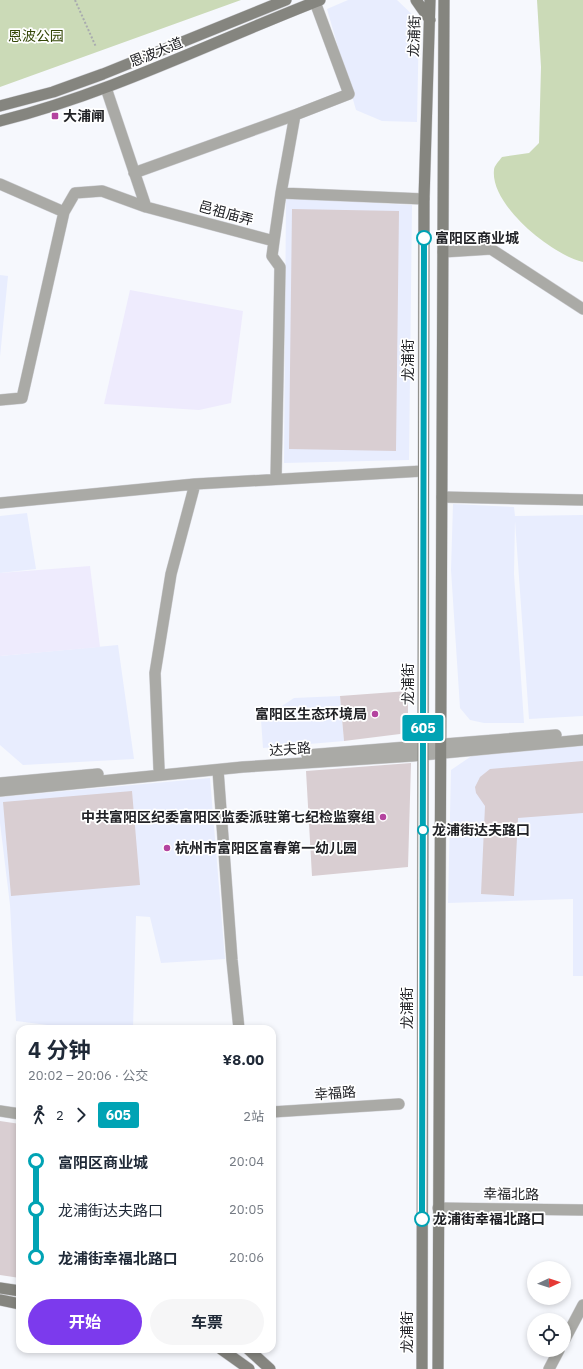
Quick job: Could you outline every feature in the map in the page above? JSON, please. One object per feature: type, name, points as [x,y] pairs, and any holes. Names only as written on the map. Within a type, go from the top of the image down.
[{"type":"main road","name":"恩波大道","points":[[0,106],[53,92],[103,74],[286,0]]},
{"type":"main road","points":[[416,0],[430,20]]},
{"type":"main road","name":"龙浦街","points":[[422,1369],[424,199],[430,0]]},
{"type":"main road","name":"恩波大道","points":[[0,121],[58,105],[106,88],[318,1]]},
{"type":"main road","name":"龙浦街","points":[[438,1369],[445,3]]},
{"type":"main road","points":[[0,1288],[16,1290]]},
{"type":"main road","points":[[0,1300],[16,1303]]},
{"type":"main road","points":[[227,1353],[249,1369]]},
{"type":"main road","points":[[252,1353],[270,1369]]},
{"type":"street","points":[[134,173],[349,94],[318,1]]},
{"type":"street","points":[[106,88],[146,207]]},
{"type":"street","points":[[276,479],[280,267],[272,256],[281,193],[295,115]]},
{"type":"street","points":[[0,184],[64,212],[22,398],[0,400]]},
{"type":"street","name":"邑祖庙弄","points":[[64,212],[75,193],[102,191],[146,207],[274,241]]},
{"type":"street","points":[[281,193],[424,199]]},
{"type":"street","points":[[443,252],[490,249],[583,309]]},
{"type":"street","points":[[0,503],[195,484],[423,470]]},
{"type":"street","points":[[159,769],[155,673],[171,574],[195,484]]},
{"type":"street","points":[[442,497],[583,500]]},
{"type":"street","name":"达夫路","points":[[440,749],[583,732]]},
{"type":"street","name":"达夫路","points":[[0,783],[159,769],[583,740]]},
{"type":"street","name":"达夫路","points":[[0,791],[423,750]]},
{"type":"street","points":[[218,770],[232,960],[239,1025]]},
{"type":"street","name":"幸福路","points":[[276,1112],[400,1104]]},
{"type":"street","points":[[0,1111],[16,1113]]},
{"type":"street","name":"幸福北路","points":[[438,1208],[583,1210]]},
{"type":"street","points":[[571,1328],[583,1305]]},
{"type":"street","points":[[549,1369],[555,1357]]},
{"type":"path","points":[[75,0],[96,47]]},
{"type":"shaded area","points":[[348,0],[397,0],[419,21],[417,122],[382,121],[356,110],[327,9]]},
{"type":"shaded area","name":"富阳区商业城","points":[[286,198],[412,205],[409,460],[284,463]]},
{"type":"shaded area","points":[[0,275],[8,276],[0,357]]},
{"type":"shaded area","points":[[130,290],[243,311],[231,403],[199,410],[104,404]]},
{"type":"shaded area","points":[[453,504],[514,507],[515,516],[583,515],[583,716],[529,719],[515,521],[514,574],[524,723],[484,723],[470,720],[460,708],[451,570]]},
{"type":"shaded area","points":[[27,513],[36,569],[0,573],[0,516]]},
{"type":"shaded area","points":[[90,566],[100,647],[0,656],[0,573]]},
{"type":"shaded area","points":[[118,645],[134,759],[23,765],[0,745],[0,656]]},
{"type":"shaded area","points":[[340,696],[344,741],[263,748],[261,720],[294,698]]},
{"type":"shaded area","points":[[583,746],[583,976],[573,976],[573,899],[448,903],[451,770],[473,755]]},
{"type":"shaded area","points":[[210,778],[225,959],[161,963],[150,917],[136,916],[133,1025],[48,1025],[16,1021],[10,905],[0,823],[0,797]]},
{"type":"green space","name":"恩波公园","points":[[0,0],[241,0],[0,87]]},
{"type":"green space","points":[[537,0],[583,0],[583,262],[555,250],[525,226],[512,213],[495,184],[494,168],[502,157],[529,153],[539,143],[541,67]]},
{"type":"building","name":"富阳区商业城","points":[[292,209],[399,211],[396,451],[289,449]]},
{"type":"building","name":"富阳区生态环境局","points":[[408,691],[408,733],[344,741],[340,696]]},
{"type":"building","points":[[583,761],[583,813],[518,818],[514,896],[481,894],[485,806],[476,793],[475,787],[480,777],[490,769]]},
{"type":"building","points":[[411,763],[408,867],[312,876],[306,771]]},
{"type":"building","points":[[132,791],[140,885],[11,896],[3,802]]},
{"type":"building","points":[[0,1121],[16,1123],[16,1277],[0,1275]]},
{"type":"bus line","name":"605","points":[[422,1219],[424,238]]},
{"type":"place","name":"大浦闸","points":[[55,116]]},
{"type":"place","name":"富阳区商业城","points":[[424,238]]},
{"type":"place","name":"富阳区生态环境局","points":[[375,714]]},
{"type":"place","name":"中共富阳区纪委富阳区监委派驻第七纪检监察组","points":[[383,817]]},
{"type":"place","name":"龙浦街达夫路口","points":[[423,830]]},
{"type":"place","name":"杭州市富阳区富春第一幼儿园","points":[[167,848]]},
{"type":"place","name":"龙浦街幸福北路口","points":[[422,1219]]}]
